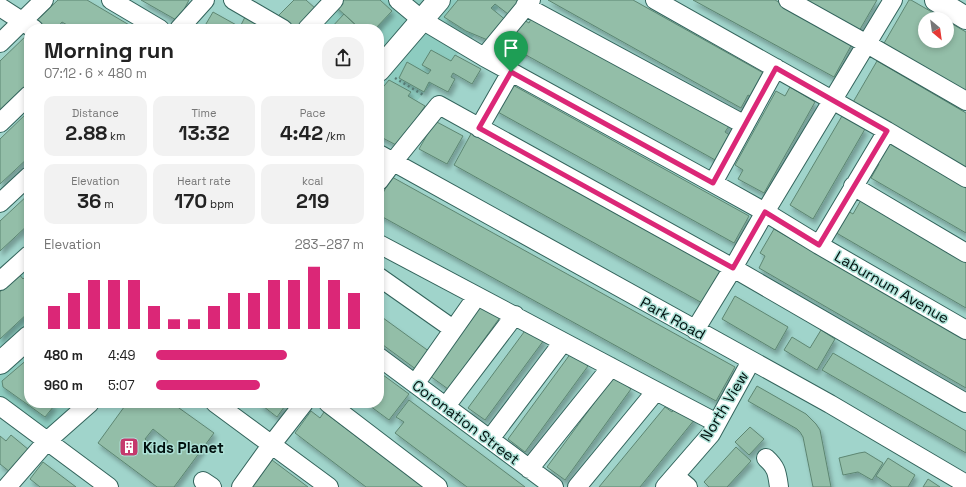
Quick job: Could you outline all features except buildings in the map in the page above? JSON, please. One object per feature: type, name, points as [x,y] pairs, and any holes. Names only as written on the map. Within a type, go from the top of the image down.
[{"type":"main road","points":[[384,64],[439,0]]},
{"type":"main road","points":[[936,0],[966,18]]},
{"type":"main road","points":[[0,363],[24,341]]},
{"type":"street","points":[[29,24],[44,0]]},
{"type":"street","points":[[111,0],[152,24]]},
{"type":"street","points":[[183,24],[205,0]]},
{"type":"street","points":[[233,0],[275,24]]},
{"type":"street","points":[[312,24],[334,0]]},
{"type":"street","name":"Laburnum Avenue","points":[[398,0],[422,20],[484,57],[765,212],[966,330]]},
{"type":"street","points":[[655,0],[833,100],[966,178]]},
{"type":"street","points":[[788,0],[966,101]]},
{"type":"street","points":[[696,330],[765,212],[893,0]]},
{"type":"street","points":[[484,57],[528,3],[745,125]]},
{"type":"street","points":[[0,7],[26,24]]},
{"type":"street","points":[[0,43],[24,28]]},
{"type":"street","points":[[713,183],[776,68]]},
{"type":"street","points":[[479,128],[511,72]]},
{"type":"street","points":[[0,123],[24,100]]},
{"type":"street","points":[[386,158],[439,105],[733,268],[966,403]]},
{"type":"street","points":[[819,245],[887,131]]},
{"type":"street","name":"Park Road","points":[[386,158],[830,404],[966,484]]},
{"type":"street","points":[[0,204],[24,181]]},
{"type":"street","points":[[853,186],[966,253]]},
{"type":"street","points":[[384,250],[514,315],[656,392],[717,423]]},
{"type":"street","points":[[0,281],[24,259]]},
{"type":"street","points":[[384,281],[453,329]]},
{"type":"street","points":[[415,384],[477,296]]},
{"type":"street","points":[[446,406],[514,315]]},
{"type":"street","points":[[490,439],[563,342]]},
{"type":"street","name":"Coronation Street","points":[[384,361],[554,487]]},
{"type":"street","name":"North View","points":[[676,483],[711,434],[751,361]]},
{"type":"street","points":[[529,469],[610,367]]},
{"type":"street","points":[[577,487],[656,392]]},
{"type":"street","points":[[0,406],[109,487]]},
{"type":"street","points":[[8,487],[47,441],[84,408]]},
{"type":"street","points":[[222,408],[329,487]]},
{"type":"street","points":[[241,487],[300,408]]},
{"type":"street","points":[[335,408],[438,487]]},
{"type":"street","points":[[766,458],[774,465],[777,472],[778,485]]},
{"type":"path","points":[[384,73],[416,90],[439,105]]},
{"type":"shaded area","points":[[321,0],[505,0],[384,138],[384,24],[295,24]]},
{"type":"shaded area","points":[[24,249],[24,408],[77,408],[48,432],[0,399],[0,272]]},
{"type":"place","name":"Kids Planet","points":[[129,447]]},
{"type":"route","points":[[776,68],[887,131],[819,245],[765,212],[733,268],[479,128],[511,72],[713,183],[776,68]]}]
